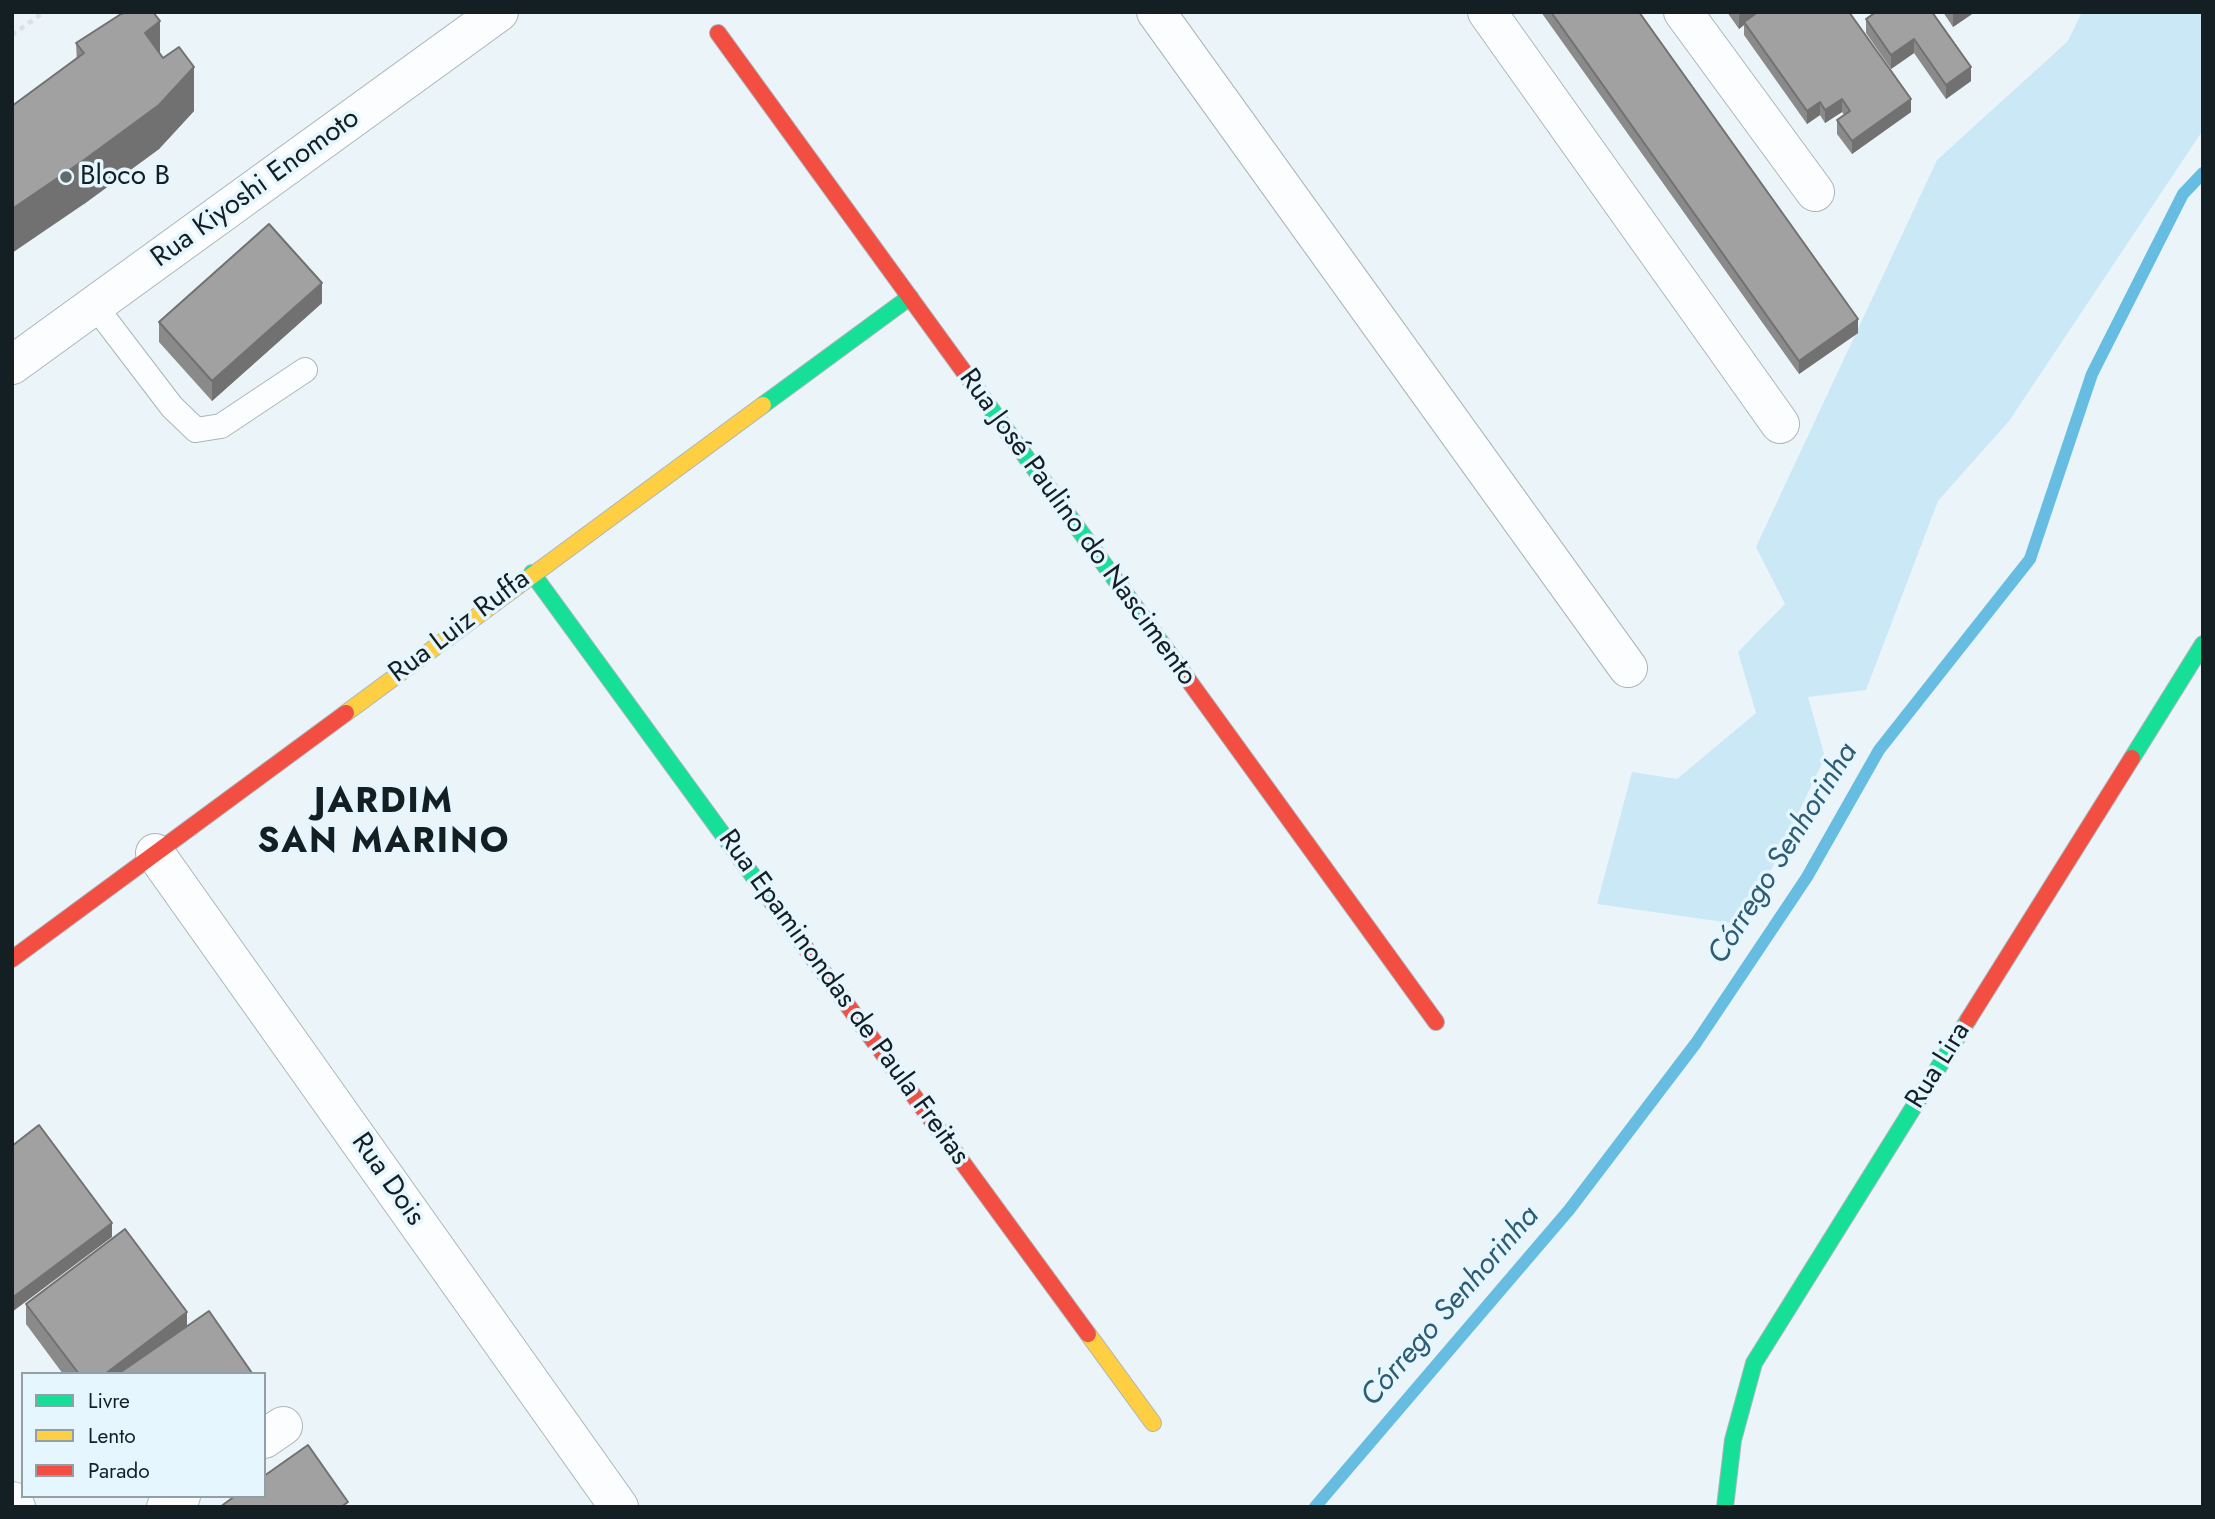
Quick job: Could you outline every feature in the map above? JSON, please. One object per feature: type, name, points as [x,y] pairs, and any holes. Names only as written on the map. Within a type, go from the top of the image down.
[{"type":"street","name":"Rua Kiyoshi Enomoto","points":[[12,365],[499,12]]},
{"type":"street","points":[[1156,12],[1628,668]]},
{"type":"street","points":[[1487,12],[1780,424]]},
{"type":"street","points":[[1683,12],[1815,192]]},
{"type":"street","name":"Rua José Paulino do Nascimento","points":[[718,33],[1436,1023]]},
{"type":"street","name":"Rua Luiz Ruffa","points":[[12,959],[532,573],[910,297]]},
{"type":"street","name":"Rua Epaminondas de Paula Freitas","points":[[532,573],[1153,1423]]},
{"type":"street","name":"Rua Lira","points":[[1725,1507],[1733,1440],[1754,1363],[2203,644]]},
{"type":"street","name":"Rua Dois","points":[[155,853],[619,1507]]},
{"type":"street","points":[[12,1501],[16,1507]]},
{"type":"lane","points":[[95,306],[172,407],[196,430],[222,426],[305,370]]},
{"type":"path","points":[[12,35],[44,12]]},
{"type":"shaded area","points":[[2082,12],[2203,12],[2203,130],[2009,421],[1938,501],[1866,690],[1808,697],[1825,757],[1745,925],[1597,904],[1632,772],[1677,779],[1756,713],[1738,652],[1785,604],[1756,547],[1937,160],[2068,41]]},
{"type":"building","points":[[127,12],[153,12],[160,21],[145,33],[163,58],[179,47],[194,67],[159,105],[12,209],[12,106],[84,53],[76,43]]},
{"type":"building","points":[[1551,12],[1639,12],[1858,319],[1799,361]]},
{"type":"building","points":[[1758,12],[1849,12],[1911,99],[1852,141],[1837,120],[1850,111],[1842,99],[1825,110],[1820,102],[1807,111],[1744,22]]},
{"type":"building","points":[[1876,12],[1932,12],[1971,67],[1946,85],[1914,39],[1891,55],[1866,19]]},
{"type":"building","points":[[269,224],[322,283],[212,381],[159,322]]},
{"type":"building","points":[[39,1125],[112,1223],[12,1298],[12,1146]]},
{"type":"building","points":[[125,1229],[187,1312],[108,1372],[77,1372],[26,1304]]},
{"type":"building","points":[[209,1311],[251,1372],[121,1372]]},
{"type":"building","points":[[308,1445],[348,1502],[341,1507],[220,1507],[232,1498],[266,1498],[266,1475]]},
{"type":"waterway","name":"Córrego Senhorinha","points":[[1315,1507],[1569,1210],[1696,1043],[1807,877],[1879,750],[2030,559],[2092,374],[2183,194],[2203,173]]},
{"type":"traffic: fast","points":[[763,405],[910,297]]},
{"type":"traffic: fast","points":[[967,376],[1168,652]]},
{"type":"traffic: fast","points":[[532,573],[802,943]]},
{"type":"traffic: fast","points":[[2132,758],[2203,644]]},
{"type":"traffic: fast","points":[[1725,1507],[1733,1440],[1754,1363],[1968,1020]]},
{"type":"traffic: slow","points":[[346,713],[763,405]]},
{"type":"traffic: slow","points":[[1088,1334],[1153,1423]]},
{"type":"traffic: jam","points":[[718,33],[967,376]]},
{"type":"traffic: jam","points":[[1168,652],[1436,1022]]},
{"type":"traffic: jam","points":[[12,959],[346,713]]},
{"type":"traffic: jam","points":[[1968,1020],[2132,758]]},
{"type":"traffic: jam","points":[[802,943],[1088,1334]]},
{"type":"place","name":"Bloco B","points":[[66,177]]},
{"type":"district","name":"JARDIM SAN MARINO","points":[[384,824]]}]
